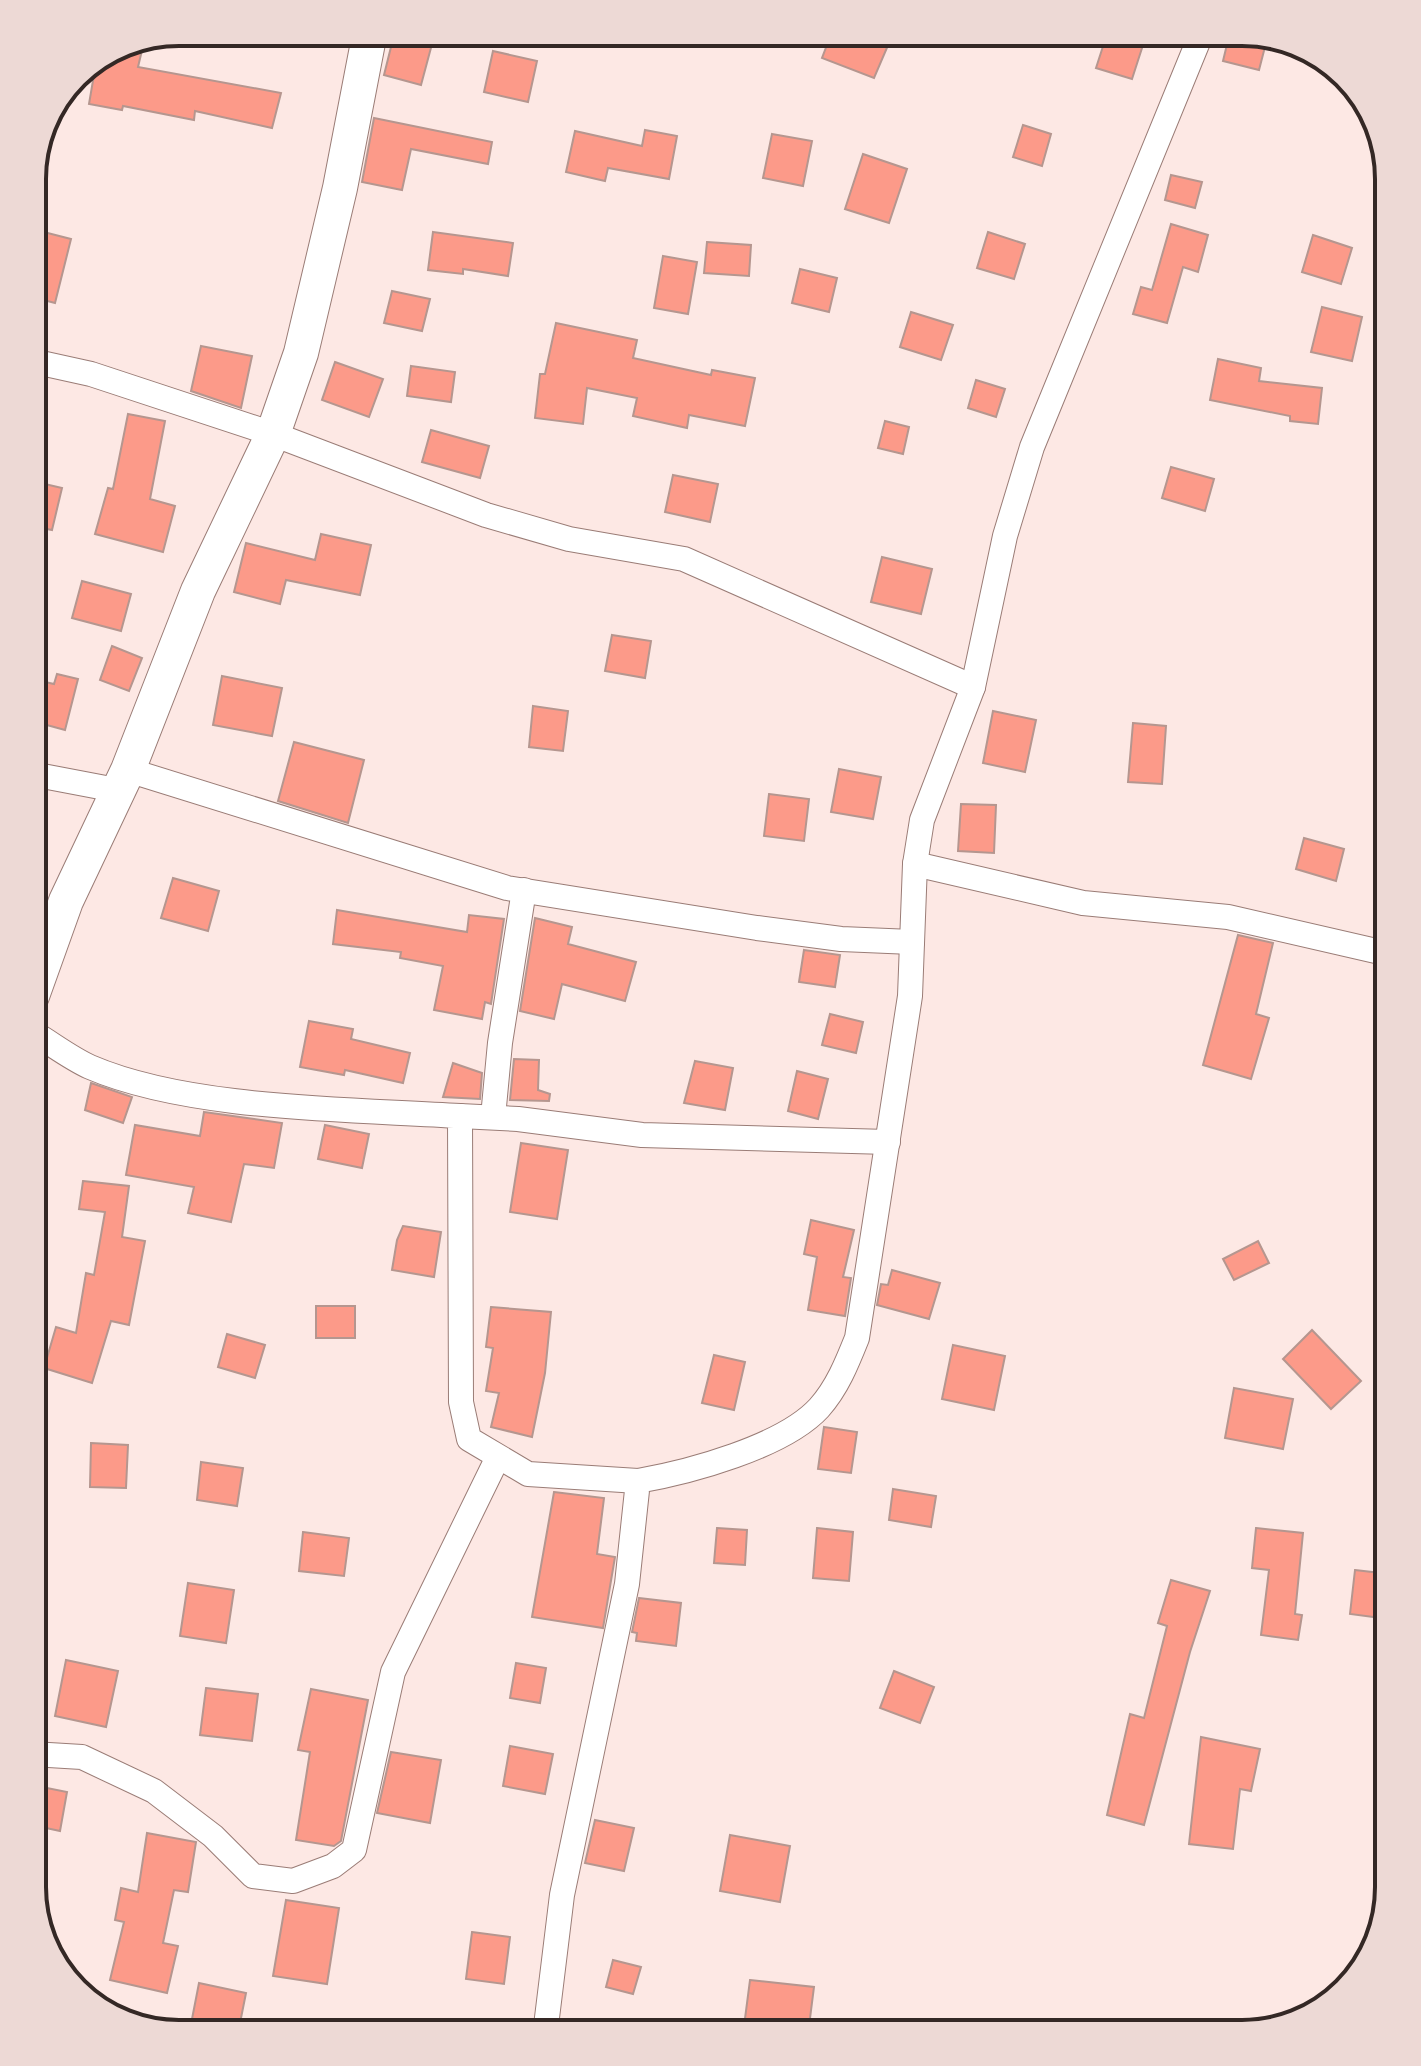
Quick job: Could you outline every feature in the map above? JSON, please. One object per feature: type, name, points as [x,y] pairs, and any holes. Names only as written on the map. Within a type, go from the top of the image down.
[{"type":"main road","points":[[46,957],[66,901],[122,780],[198,591],[273,434],[301,353],[340,188],[367,46]]},
{"type":"street","points":[[460,1116],[461,1402],[469,1439],[497,1459],[528,1474],[638,1481],[680,1474],[766,1443],[818,1410],[842,1374],[857,1338],[910,996],[915,864],[922,820],[973,687],[1005,536],[1032,447],[1196,46]]},
{"type":"street","points":[[46,364],[91,374],[273,434],[486,515],[569,539],[684,559],[973,687]]},
{"type":"street","points":[[46,775],[122,780],[524,890],[757,928],[841,939],[912,942]]},
{"type":"street","points":[[915,864],[1083,903],[1228,917],[1375,951]]},
{"type":"street","points":[[493,1117],[500,1043],[524,890]]},
{"type":"street","points":[[46,1040],[90,1066],[160,1087],[259,1102],[493,1117],[642,1135],[888,1142]]},
{"type":"street","points":[[46,1755],[82,1757],[154,1791],[213,1836],[253,1876],[293,1881],[333,1866],[354,1850],[393,1672],[497,1459]]},
{"type":"street","points":[[547,2020],[562,1895],[627,1584],[638,1481]]},
{"type":"building","points":[[391,46],[431,46],[421,85],[384,75]]},
{"type":"building","points":[[827,46],[888,46],[874,78],[822,58]]},
{"type":"building","points":[[1103,46],[1143,46],[1132,79],[1096,68]]},
{"type":"building","points":[[1227,46],[1265,48],[1259,70],[1223,61]]},
{"type":"building","points":[[493,51],[537,61],[528,102],[484,92]]},
{"type":"building","points":[[142,52],[138,67],[281,93],[272,128],[195,111],[194,120],[123,106],[122,110],[89,104],[94,77],[112,64]]},
{"type":"building","points":[[374,118],[492,142],[488,164],[411,149],[402,190],[362,182]]},
{"type":"building","points":[[1023,125],[1051,134],[1042,166],[1013,157]]},
{"type":"building","points":[[645,130],[677,136],[669,179],[608,168],[605,181],[566,172],[575,131],[642,146]]},
{"type":"building","points":[[772,134],[812,141],[803,186],[763,178]]},
{"type":"building","points":[[863,154],[907,169],[889,223],[845,209]]},
{"type":"building","points":[[1171,175],[1202,182],[1195,208],[1165,200]]},
{"type":"building","points":[[1171,224],[1208,235],[1198,272],[1183,267],[1167,323],[1133,314],[1141,287],[1152,290]]},
{"type":"building","points":[[433,232],[513,243],[508,276],[463,269],[463,274],[428,270]]},
{"type":"building","points":[[988,232],[1025,244],[1014,279],[977,268]]},
{"type":"building","points":[[46,233],[71,239],[55,303],[46,301]]},
{"type":"building","points":[[1313,235],[1352,248],[1341,284],[1302,272]]},
{"type":"building","points":[[707,242],[751,245],[749,276],[704,273]]},
{"type":"building","points":[[663,256],[697,262],[688,314],[654,308]]},
{"type":"building","points":[[800,269],[837,278],[829,312],[792,303]]},
{"type":"building","points":[[392,291],[430,299],[422,331],[384,323]]},
{"type":"building","points":[[1322,307],[1362,317],[1352,361],[1311,352]]},
{"type":"building","points":[[911,312],[953,325],[941,360],[900,347]]},
{"type":"building","points":[[556,323],[637,340],[633,358],[711,375],[712,370],[755,378],[745,426],[689,415],[687,428],[633,416],[637,398],[587,388],[583,424],[535,418],[540,374],[545,374]]},
{"type":"building","points":[[201,346],[252,356],[241,408],[191,391]]},
{"type":"building","points":[[1218,359],[1261,368],[1259,381],[1322,388],[1318,424],[1290,421],[1290,416],[1210,400]]},
{"type":"building","points":[[335,362],[383,379],[369,417],[322,400]]},
{"type":"building","points":[[411,366],[455,372],[451,402],[407,396]]},
{"type":"building","points":[[976,380],[1005,389],[996,417],[968,408]]},
{"type":"building","points":[[128,414],[165,421],[150,499],[175,506],[163,552],[95,534],[108,488],[113,489]]},
{"type":"building","points":[[885,421],[909,427],[903,454],[878,448]]},
{"type":"building","points":[[431,430],[489,446],[480,478],[422,462]]},
{"type":"building","points":[[1171,467],[1214,479],[1205,511],[1162,498]]},
{"type":"building","points":[[673,475],[718,484],[710,522],[665,512]]},
{"type":"building","points":[[46,484],[62,488],[52,530],[46,529]]},
{"type":"building","points":[[321,534],[371,545],[360,595],[286,580],[280,604],[234,592],[246,543],[315,560]]},
{"type":"building","points":[[882,557],[932,569],[921,614],[871,602]]},
{"type":"building","points":[[82,581],[131,594],[121,631],[72,618]]},
{"type":"building","points":[[612,635],[651,641],[645,678],[605,671]]},
{"type":"building","points":[[112,646],[142,658],[129,691],[100,680]]},
{"type":"building","points":[[57,674],[78,679],[65,730],[46,725],[46,682],[54,684]]},
{"type":"building","points":[[222,676],[282,688],[272,736],[213,725]]},
{"type":"building","points":[[533,706],[568,711],[563,751],[529,747]]},
{"type":"building","points":[[993,711],[1036,720],[1025,772],[983,763]]},
{"type":"building","points":[[1133,723],[1166,726],[1162,784],[1128,782]]},
{"type":"building","points":[[294,742],[364,760],[348,823],[278,801]]},
{"type":"building","points":[[839,769],[881,777],[873,819],[831,812]]},
{"type":"building","points":[[769,794],[809,799],[804,841],[764,836]]},
{"type":"building","points":[[961,804],[996,805],[994,853],[958,851]]},
{"type":"building","points":[[1304,838],[1344,849],[1336,881],[1296,869]]},
{"type":"building","points":[[173,878],[219,891],[208,931],[161,918]]},
{"type":"building","points":[[337,910],[467,932],[469,915],[504,919],[491,1004],[485,1002],[482,1019],[434,1010],[443,966],[400,958],[401,952],[333,944]]},
{"type":"building","points":[[535,918],[572,927],[568,944],[636,962],[625,1001],[562,984],[554,1019],[520,1011]]},
{"type":"building","points":[[1238,935],[1273,943],[1256,1014],[1269,1018],[1251,1079],[1203,1065]]},
{"type":"building","points":[[804,950],[840,955],[835,987],[799,982]]},
{"type":"building","points":[[830,1014],[863,1022],[856,1053],[822,1045]]},
{"type":"building","points":[[309,1021],[353,1029],[351,1039],[410,1053],[403,1083],[345,1070],[344,1075],[300,1067]]},
{"type":"building","points":[[514,1059],[539,1060],[538,1090],[550,1094],[549,1101],[510,1100]]},
{"type":"building","points":[[695,1061],[733,1068],[725,1110],[684,1103]]},
{"type":"building","points":[[453,1063],[482,1073],[480,1099],[443,1097]]},
{"type":"building","points":[[797,1071],[828,1079],[818,1119],[788,1111]]},
{"type":"building","points":[[91,1083],[132,1097],[123,1123],[85,1110]]},
{"type":"building","points":[[204,1112],[282,1123],[274,1168],[244,1164],[231,1222],[188,1213],[194,1187],[126,1175],[135,1125],[200,1136]]},
{"type":"building","points":[[325,1125],[369,1134],[362,1168],[318,1159]]},
{"type":"building","points":[[521,1143],[568,1150],[557,1219],[510,1212]]},
{"type":"building","points":[[83,1181],[129,1186],[122,1237],[145,1241],[129,1325],[111,1321],[92,1383],[46,1369],[56,1327],[76,1333],[86,1273],[94,1275],[105,1212],[79,1209]]},
{"type":"building","points":[[811,1220],[854,1230],[843,1277],[851,1278],[845,1316],[808,1310],[817,1257],[804,1254]]},
{"type":"building","points":[[403,1226],[441,1232],[434,1277],[392,1270],[397,1240]]},
{"type":"building","points":[[1258,1241],[1269,1263],[1234,1280],[1223,1259]]},
{"type":"building","points":[[892,1270],[940,1283],[929,1319],[877,1305],[881,1284],[888,1285]]},
{"type":"building","points":[[316,1306],[355,1306],[355,1338],[316,1338]]},
{"type":"building","points":[[491,1307],[551,1312],[545,1373],[532,1437],[491,1427],[499,1393],[486,1391],[493,1348],[486,1347]]},
{"type":"building","points":[[1312,1330],[1361,1381],[1331,1409],[1283,1359]]},
{"type":"building","points":[[227,1334],[265,1345],[255,1378],[218,1367]]},
{"type":"building","points":[[953,1345],[1005,1356],[994,1410],[942,1399]]},
{"type":"building","points":[[714,1355],[745,1362],[734,1410],[702,1403]]},
{"type":"building","points":[[1234,1388],[1293,1399],[1283,1449],[1225,1438]]},
{"type":"building","points":[[824,1427],[857,1432],[851,1473],[818,1469]]},
{"type":"building","points":[[91,1443],[128,1445],[126,1488],[90,1487]]},
{"type":"building","points":[[201,1462],[243,1468],[237,1506],[197,1500]]},
{"type":"building","points":[[893,1489],[936,1496],[931,1527],[889,1520]]},
{"type":"building","points":[[554,1492],[604,1498],[597,1554],[615,1557],[603,1628],[532,1617]]},
{"type":"building","points":[[717,1528],[747,1530],[745,1565],[714,1563]]},
{"type":"building","points":[[817,1528],[853,1532],[849,1581],[813,1578]]},
{"type":"building","points":[[1256,1528],[1303,1533],[1295,1614],[1302,1615],[1298,1640],[1261,1635],[1269,1570],[1252,1568]]},
{"type":"building","points":[[303,1532],[349,1538],[344,1576],[299,1571]]},
{"type":"building","points":[[1355,1570],[1375,1572],[1375,1617],[1350,1614]]},
{"type":"building","points":[[1171,1580],[1210,1591],[1190,1652],[1144,1825],[1107,1815],[1130,1714],[1144,1718],[1167,1626],[1158,1623]]},
{"type":"building","points":[[188,1583],[234,1590],[226,1643],[180,1636]]},
{"type":"building","points":[[639,1598],[681,1603],[676,1646],[636,1641],[637,1633],[632,1632]]},
{"type":"building","points":[[66,1660],[118,1671],[106,1727],[55,1716]]},
{"type":"building","points":[[516,1663],[546,1668],[540,1703],[510,1698]]},
{"type":"building","points":[[894,1671],[934,1687],[920,1723],[880,1708]]},
{"type":"building","points":[[206,1688],[258,1694],[252,1741],[200,1735]]},
{"type":"building","points":[[311,1689],[368,1700],[341,1841],[334,1846],[296,1840],[310,1752],[298,1750]]},
{"type":"building","points":[[1201,1737],[1260,1749],[1251,1791],[1240,1789],[1233,1849],[1189,1844]]},
{"type":"building","points":[[510,1746],[553,1754],[545,1794],[503,1786]]},
{"type":"building","points":[[391,1752],[441,1760],[430,1823],[377,1813]]},
{"type":"building","points":[[46,1788],[67,1792],[60,1831],[46,1828]]},
{"type":"building","points":[[595,1820],[634,1828],[624,1871],[585,1863]]},
{"type":"building","points":[[147,1833],[196,1842],[188,1892],[174,1890],[163,1943],[178,1946],[167,1993],[110,1980],[124,1922],[115,1920],[121,1888],[138,1892]]},
{"type":"building","points":[[730,1835],[790,1846],[780,1902],[720,1891]]},
{"type":"building","points":[[286,1900],[339,1908],[327,1984],[273,1976]]},
{"type":"building","points":[[472,1932],[510,1937],[504,1984],[466,1979]]},
{"type":"building","points":[[613,1960],[641,1967],[633,1994],[606,1987]]},
{"type":"building","points":[[750,1980],[814,1987],[810,2020],[745,2020]]},
{"type":"building","points":[[199,1983],[246,1993],[241,2020],[192,2019]]}]
